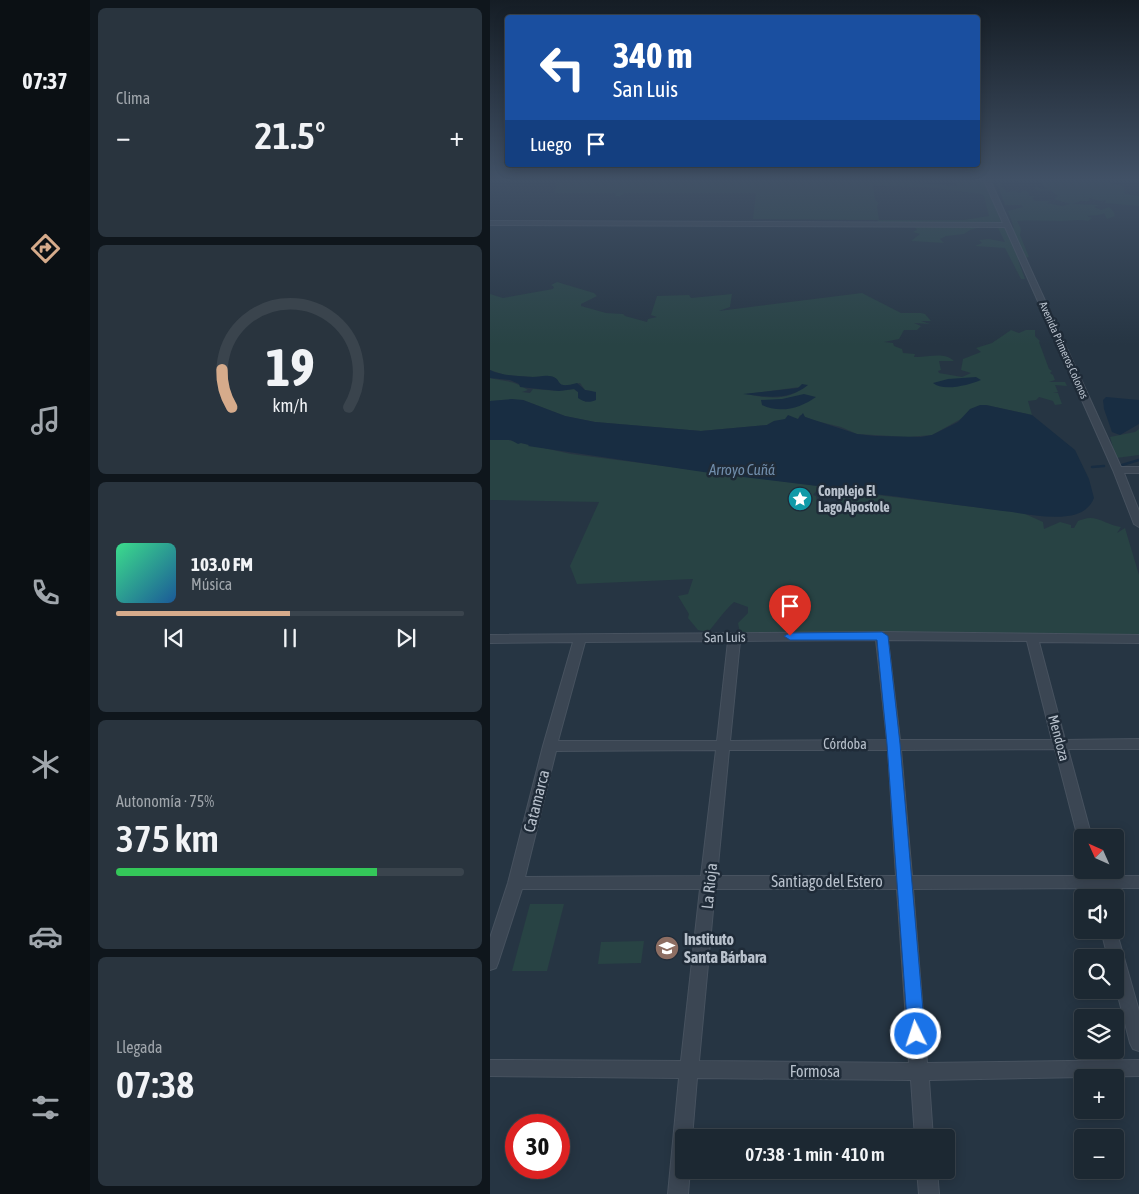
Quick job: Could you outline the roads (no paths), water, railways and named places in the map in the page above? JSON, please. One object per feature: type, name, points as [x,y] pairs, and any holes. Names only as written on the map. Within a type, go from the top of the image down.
[{"type":"street","name":"Avenida Primeros Colonos","points":[[1012,234],[1118,470],[1139,524]]},
{"type":"street","points":[[1118,470],[1139,470]]},
{"type":"street","points":[[882,636],[894,744],[923,1129]]},
{"type":"street","name":"San Luis","points":[[490,639],[882,636],[1139,639]]},
{"type":"street","name":"La Rioja","points":[[678,1194],[688,1070],[710,882],[734,637]]},
{"type":"street","name":"Catamarca","points":[[490,963],[516,883],[550,746],[580,639]]},
{"type":"street","name":"Mendoza","points":[[1032,639],[1083,829]]},
{"type":"street","name":"Córdoba","points":[[550,746],[1139,744]]},
{"type":"street","name":"Santiago del Estero","points":[[516,883],[905,881],[1074,877]]},
{"type":"street","name":"Santiago del Estero","points":[[1117,879],[1139,882]]},
{"type":"street","points":[[1111,939],[1139,1043]]},
{"type":"street","name":"Formosa","points":[[490,1068],[919,1072],[1139,1068]]},
{"type":"street","points":[[928,1179],[929,1194]]},
{"type":"water","points":[[490,370],[511,375],[554,377],[564,385],[577,383],[585,390],[596,392],[596,400],[589,402],[578,398],[578,392],[574,389],[559,391],[520,387],[519,384],[510,380],[490,378]]},
{"type":"water","points":[[976,377],[981,380],[956,387],[937,386],[933,383],[948,379]]},
{"type":"water","points":[[802,384],[808,385],[793,394],[785,396],[769,397],[743,394],[798,388]]},
{"type":"water","points":[[804,394],[816,397],[797,407],[783,409],[769,408],[762,405],[761,400],[782,399]]},
{"type":"water","points":[[1106,397],[1139,400],[1139,424],[1120,435],[1112,432],[1104,409],[1103,400]]},
{"type":"water","points":[[523,400],[565,416],[595,422],[701,431],[767,425],[774,421],[785,419],[788,415],[798,419],[803,413],[805,417],[857,434],[921,437],[932,435],[958,422],[970,409],[986,405],[1032,415],[1075,450],[1089,479],[1094,498],[1084,511],[1076,514],[1059,517],[1043,516],[710,473],[528,446],[511,440],[490,440],[490,401]]},
{"type":"waterway","name":"Arroyo Cuñá","points":[[1122,465],[1139,460]]},
{"type":"waterway","name":"Arroyo Cuñá","points":[[1092,467],[1104,466]]},
{"type":"place","name":"Conplejo El Lago Apostole","points":[[800,499]]},
{"type":"place","name":"Instituto Santa Bárbara","points":[[667,948]]}]
